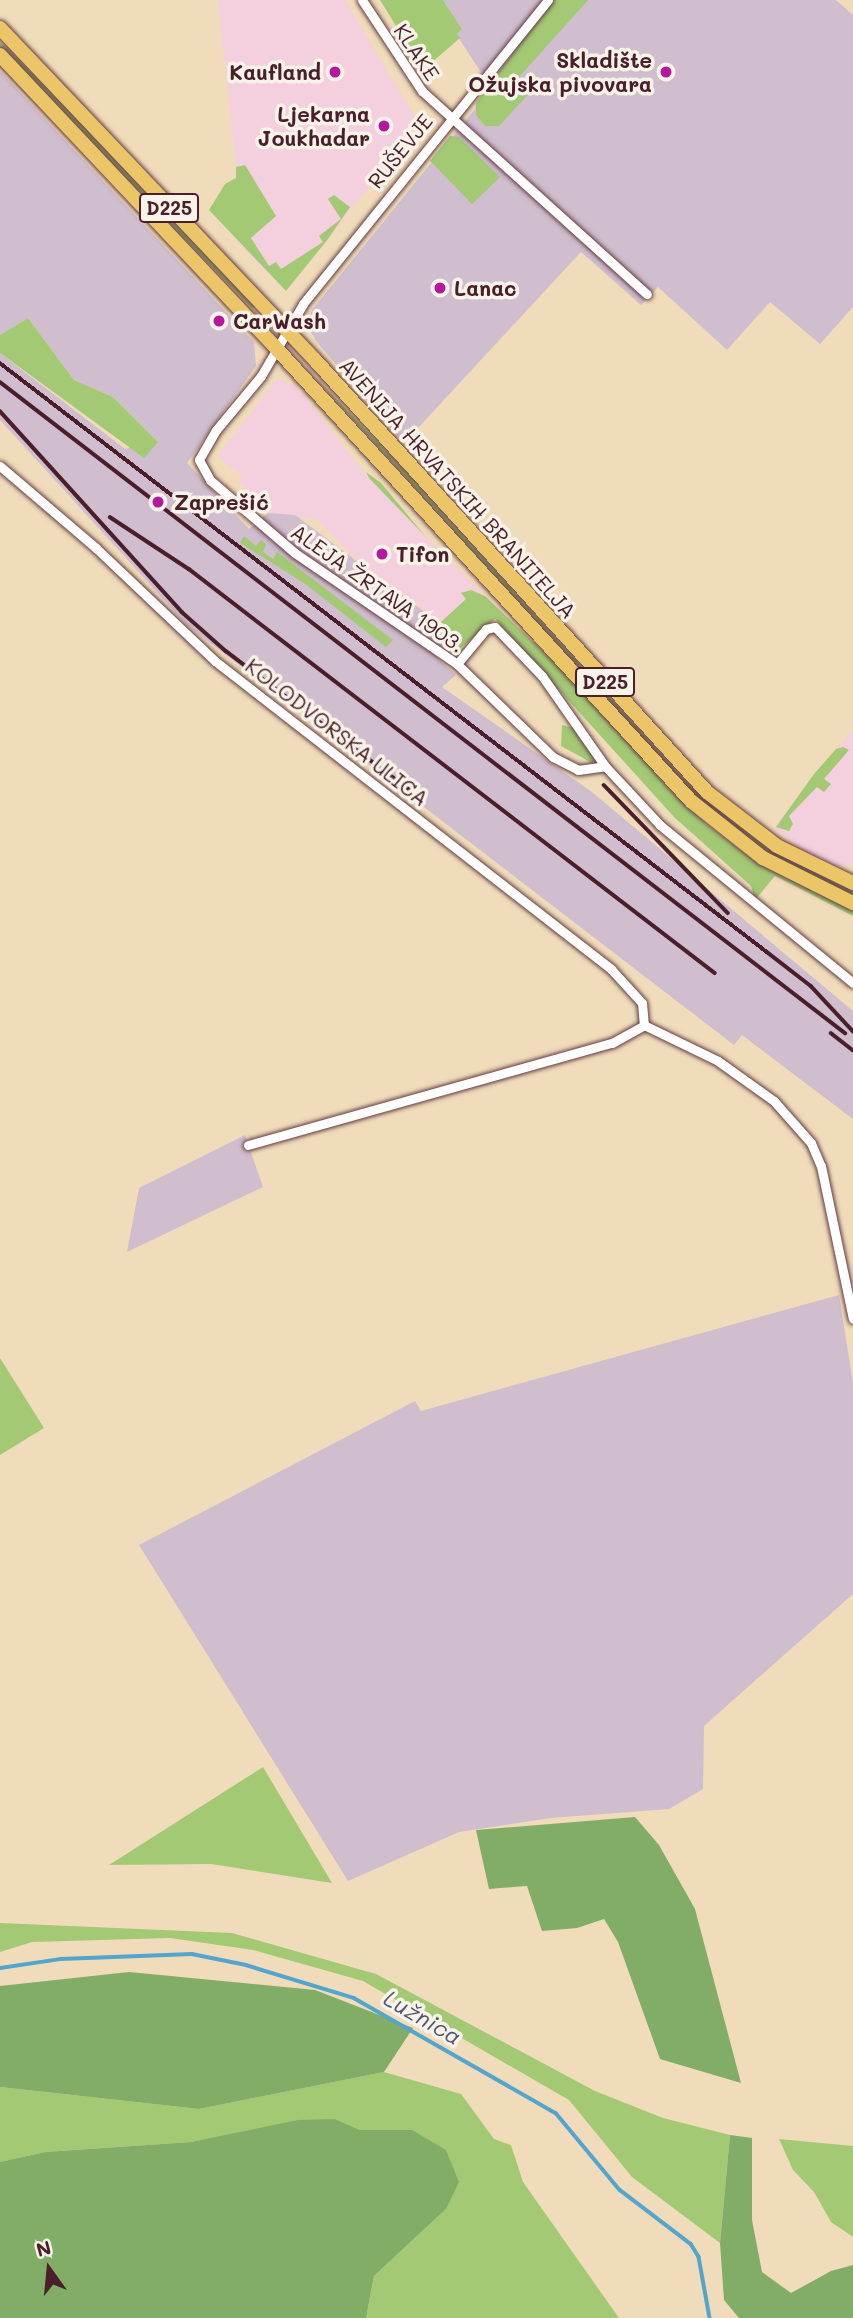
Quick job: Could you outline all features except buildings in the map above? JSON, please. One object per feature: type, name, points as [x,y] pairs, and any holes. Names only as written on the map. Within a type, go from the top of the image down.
[{"type":"main road","name":"AVENIJA HRVATSKIH BRANITELJA","points":[[0,28],[286,330],[707,792],[778,846],[853,883]]},
{"type":"main road","name":"AVENIJA HRVATSKIH BRANITELJA","points":[[0,55],[276,348],[691,801],[763,858],[853,903]]},
{"type":"street","name":"KLAKE","points":[[362,0],[417,86],[647,294]]},
{"type":"street","name":"RUŠEVJE","points":[[286,330],[451,117],[548,0]]},
{"type":"street","name":"ALEJA ŽRTAVA 1903.","points":[[286,330],[261,376],[204,445],[201,468],[295,554],[457,664],[534,742],[578,770],[606,766]]},
{"type":"street","name":"KOLODVORSKA ULICA","points":[[0,466],[96,548],[215,661],[611,969],[642,1003],[645,1025]]},
{"type":"street","points":[[457,664],[486,629],[495,627],[542,676],[606,766],[660,825],[711,871],[853,983]]},
{"type":"street","points":[[248,1145],[612,1043],[645,1025],[718,1061],[774,1101],[811,1143],[821,1166],[853,1319]]},
{"type":"shaded area","points":[[218,0],[345,0],[416,119],[413,132],[286,291],[237,242],[236,167]]},
{"type":"shaded area","points":[[443,0],[836,0],[853,15],[853,307],[820,344],[770,302],[727,350],[658,287],[641,305],[581,252],[404,443],[316,341],[307,324],[312,310],[475,109],[488,83],[456,34],[462,29]]},
{"type":"shaded area","points":[[0,71],[254,342],[256,366],[187,463],[249,529],[268,513],[295,515],[441,624],[449,631],[437,658],[456,675],[442,687],[592,792],[853,1011],[853,1119],[742,1035],[734,1045],[187,625],[0,420],[0,353],[125,449],[158,442],[113,397],[74,380],[28,318],[0,335]]},
{"type":"shaded area","points":[[277,379],[296,386],[369,478],[499,611],[467,642],[351,555],[318,520],[268,513],[239,482],[242,476],[217,456]]},
{"type":"shaded area","points":[[853,729],[853,865],[834,866],[801,849],[774,827]]},
{"type":"shaded area","points":[[245,1135],[263,1187],[127,1252],[139,1188]]},
{"type":"shaded area","points":[[839,1295],[853,1383],[853,1594],[704,1726],[703,1789],[669,1809],[551,1818],[459,1832],[348,1881],[139,1545],[415,1401],[421,1411]]},
{"type":"green space","points":[[380,0],[443,0],[462,29],[457,34],[460,38],[423,70]]},
{"type":"green space","points":[[553,0],[588,0],[519,77],[532,90],[499,126],[485,126],[476,115],[476,103]]},
{"type":"green space","points":[[0,42],[256,305],[252,308],[152,206],[0,48]]},
{"type":"green space","points":[[450,136],[459,137],[500,177],[472,204],[430,161]]},
{"type":"green space","points":[[245,165],[276,216],[251,238],[269,266],[276,262],[281,269],[323,242],[319,236],[341,219],[328,199],[334,195],[350,207],[328,239],[286,291],[209,210],[225,184],[236,178],[236,167]]},
{"type":"green space","points":[[28,318],[74,380],[113,397],[158,442],[144,458],[0,353],[0,335]]},
{"type":"green space","points":[[311,373],[402,467],[683,779],[752,837],[853,890],[853,897],[770,855],[695,797]]},
{"type":"green space","points":[[366,472],[381,483],[426,537],[369,478]]},
{"type":"green space","points":[[244,536],[256,546],[261,540],[266,544],[263,552],[273,559],[277,552],[393,640],[386,647],[304,583],[240,543]]},
{"type":"green space","points":[[471,590],[485,596],[549,657],[706,824],[759,864],[853,911],[853,916],[775,876],[755,900],[751,886],[674,817],[495,619],[459,649],[444,637],[449,631],[441,622],[466,599],[461,593]]},
{"type":"green space","points":[[562,725],[574,728],[596,759],[592,763],[561,746]]},
{"type":"green space","points":[[843,747],[849,750],[824,779],[831,784],[824,792],[817,787],[789,816],[793,824],[789,831],[776,827],[814,774],[836,749]]},
{"type":"green space","points":[[0,1358],[44,1428],[0,1455]]},
{"type":"green space","points":[[263,1767],[332,1883],[211,1864],[109,1865]]},
{"type":"green space","points":[[635,1817],[659,1845],[695,1909],[741,2083],[660,2059],[618,1942],[604,1919],[577,1928],[542,1931],[527,1886],[489,1889],[476,1830]]},
{"type":"green space","points":[[0,1923],[232,1933],[376,1974],[595,2091],[663,2118],[730,2135],[720,2243],[632,2177],[569,2100],[363,1981],[253,1950],[170,1938],[32,1942],[0,1952]]},
{"type":"green space","points":[[129,1972],[315,1990],[413,2028],[384,2072],[199,2109],[0,2087],[0,1986]]},
{"type":"green space","points":[[384,2072],[461,2094],[494,2139],[511,2145],[523,2182],[619,2318],[366,2318],[374,2276],[446,2209],[412,2130],[360,2130],[335,2119],[191,2142],[45,2152],[0,2162],[0,2087],[199,2109]]},
{"type":"green space","points":[[335,2119],[360,2130],[412,2130],[446,2150],[459,2182],[446,2209],[374,2276],[366,2318],[0,2318],[0,2162],[45,2152],[191,2142],[298,2120]]},
{"type":"green space","points":[[730,2135],[752,2138],[752,2220],[762,2272],[791,2293],[831,2271],[853,2265],[853,2318],[739,2318],[724,2300],[720,2243]]},
{"type":"green space","points":[[779,2139],[853,2146],[853,2237],[831,2222],[814,2192],[793,2170]]},
{"type":"waterway","name":"Lužnica","points":[[0,1968],[61,1959],[192,1954],[246,1965],[354,1998],[556,2113],[620,2190],[691,2244],[699,2257],[710,2318]]},
{"type":"railway","points":[[0,363],[811,986],[853,1031]]},
{"type":"railway","points":[[0,382],[845,1033]]},
{"type":"railway","points":[[0,411],[182,612],[226,651],[422,799]]},
{"type":"railway","points":[[110,517],[189,569],[715,973]]},
{"type":"railway","points":[[604,785],[728,913]]},
{"type":"railway","points":[[831,1033],[853,1050]]},
{"type":"place","name":"Kaufland","points":[[335,72]]},
{"type":"place","name":"Skladište Ožujska pivovara","points":[[666,72]]},
{"type":"place","name":"Ljekarna Joukhadar","points":[[384,126]]},
{"type":"place","name":"Lanac","points":[[440,288]]},
{"type":"place","name":"CarWash","points":[[219,321]]},
{"type":"place","name":"Zaprešić","points":[[158,502]]},
{"type":"place","name":"Tifon","points":[[382,554]]}]
